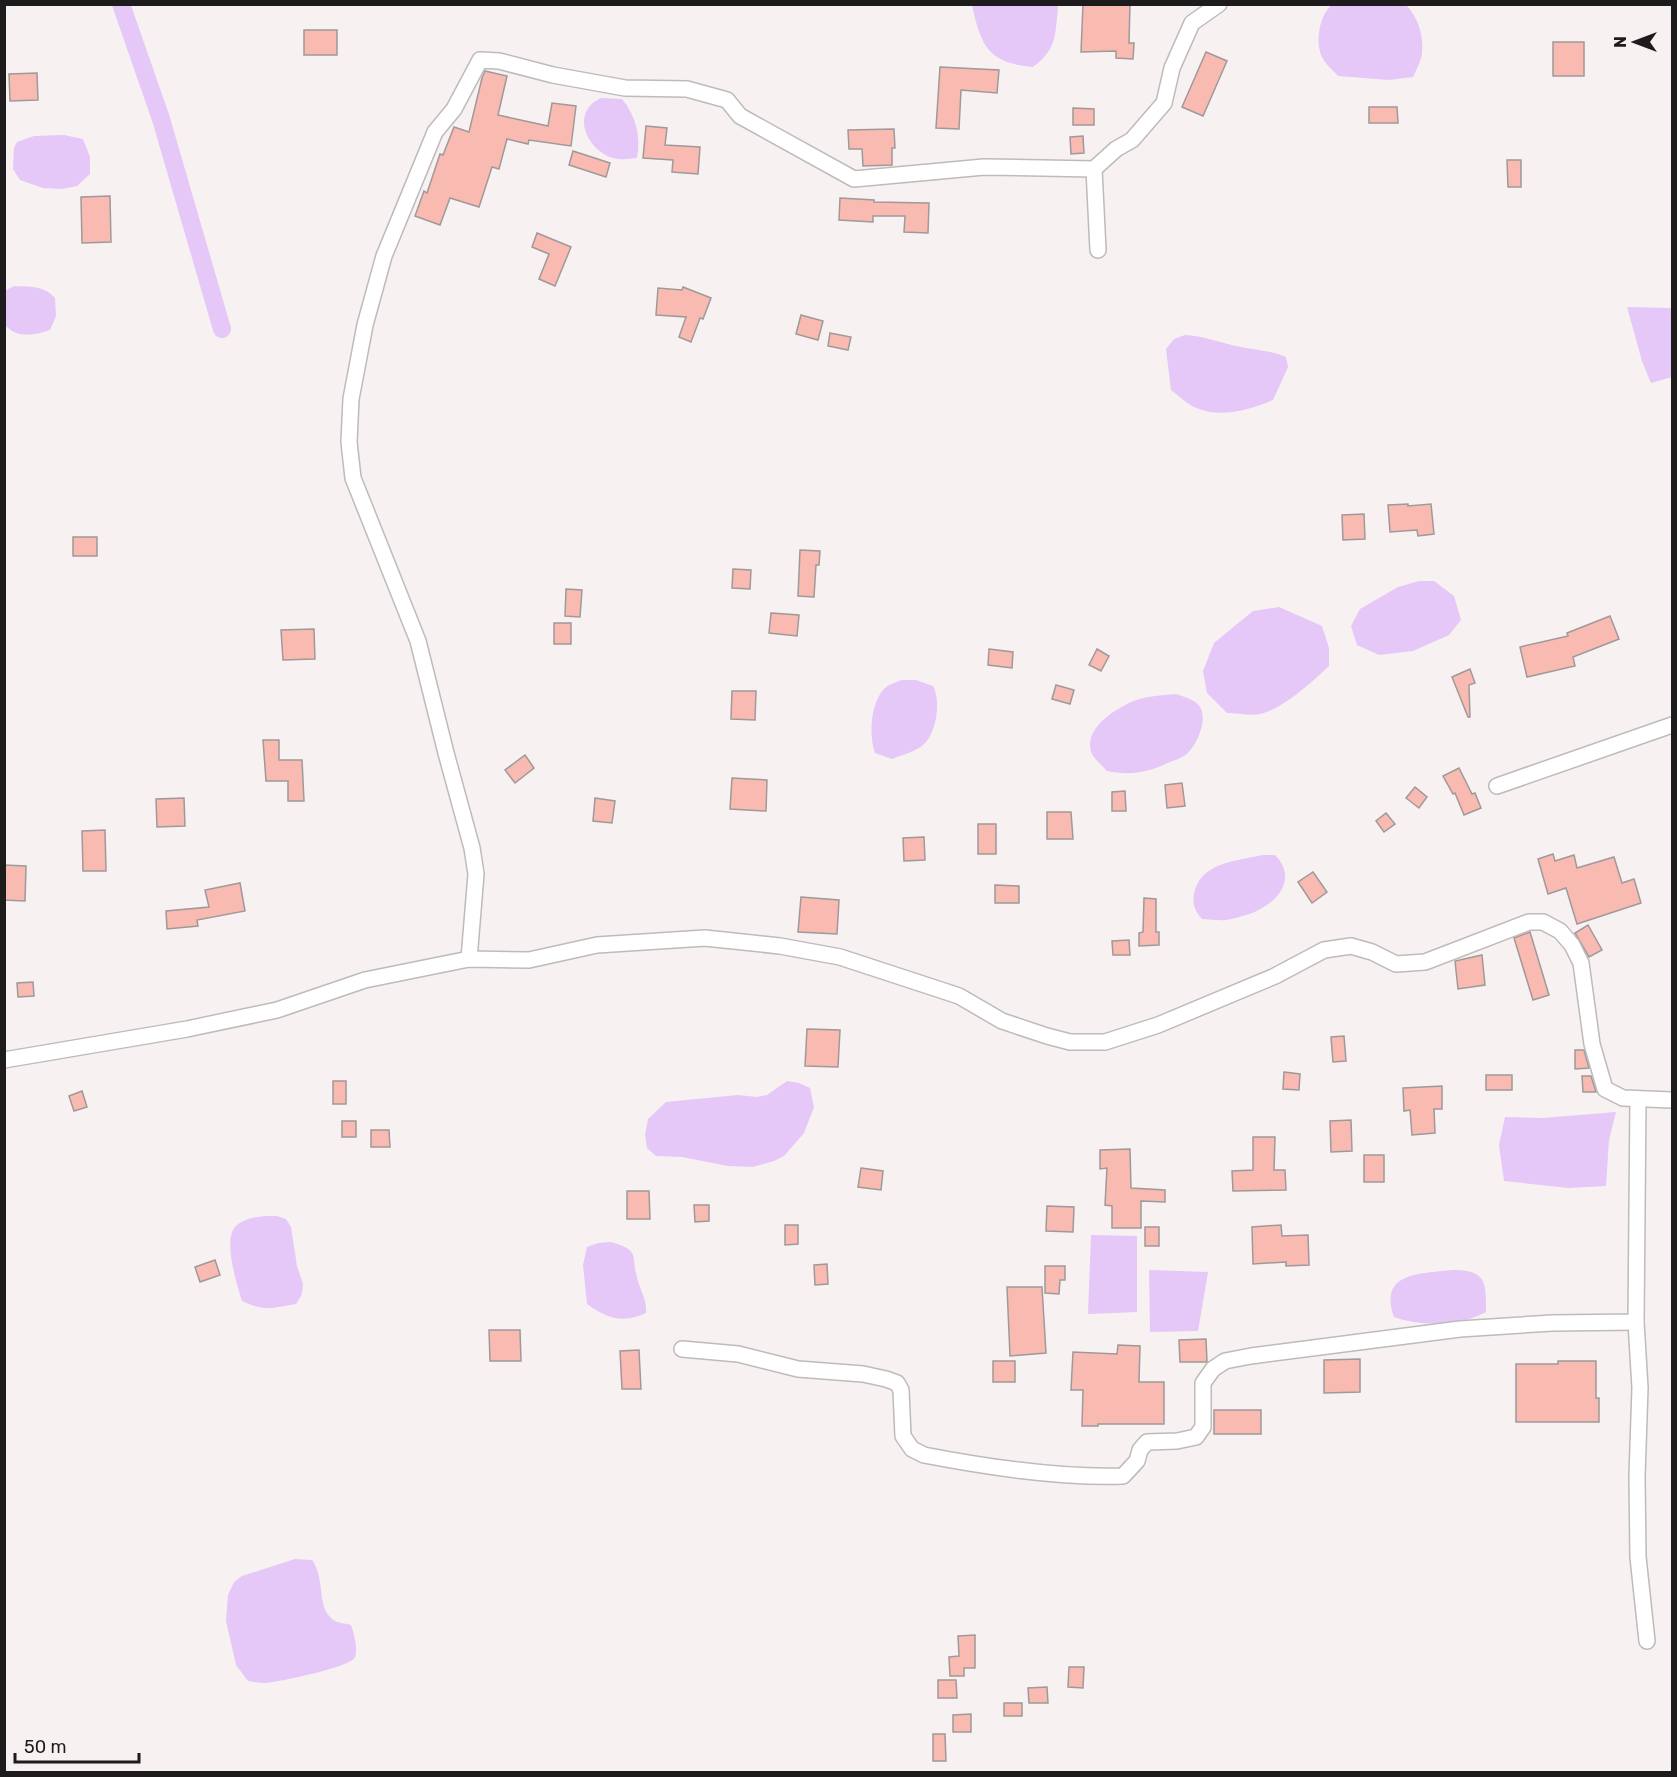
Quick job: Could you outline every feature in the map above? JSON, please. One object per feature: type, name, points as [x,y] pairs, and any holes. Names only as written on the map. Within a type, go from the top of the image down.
[{"type":"street","points":[[469,959],[476,874],[472,848],[418,641],[353,478],[349,442],[351,399],[365,325],[384,256],[435,132],[454,109],[480,60],[498,61],[554,75],[625,88],[687,89],[727,100],[740,116],[854,179],[984,167],[1094,169],[1116,149],[1132,140],[1164,103],[1172,68],[1192,23],[1219,4]]},
{"type":"street","points":[[1094,169],[1098,250]]},
{"type":"street","points":[[1497,786],[1672,725]]},
{"type":"street","points":[[4,1060],[187,1029],[277,1010],[365,980],[469,959],[529,960],[597,945],[705,938],[780,946],[840,957],[958,996],[1002,1021],[1047,1036],[1070,1042],[1105,1042],[1158,1025],[1275,976],[1324,950],[1351,946],[1372,952],[1396,964],[1425,962],[1528,922],[1543,922],[1560,931],[1572,945],[1581,963],[1592,1044],[1605,1089],[1623,1098],[1672,1100]]},
{"type":"street","points":[[1638,1099],[1636,1322],[1640,1388],[1637,1476],[1638,1557],[1647,1641]]},
{"type":"street","points":[[682,1349],[738,1354],[798,1369],[863,1374],[886,1379],[897,1383],[901,1390],[902,1428],[907,1443],[912,1449],[924,1455],[1094,1477],[1123,1476],[1137,1461],[1140,1450],[1147,1442],[1177,1441],[1196,1437],[1203,1426],[1203,1383],[1213,1369],[1225,1361],[1460,1329],[1552,1323],[1636,1322]]},
{"type":"shaded area","points":[[1333,4],[1406,5],[1417,21],[1422,40],[1421,57],[1413,77],[1389,80],[1338,76],[1323,60],[1319,44],[1324,15]]},
{"type":"shaded area","points":[[972,5],[1056,5],[1058,7],[1056,26],[1047,54],[1033,67],[1018,65],[996,56],[983,42]]},
{"type":"shaded area","points":[[601,98],[622,99],[631,112],[638,142],[637,158],[613,158],[603,154],[589,139],[584,121],[586,112]]},
{"type":"shaded area","points":[[64,135],[83,139],[90,157],[90,174],[77,186],[62,189],[43,188],[20,180],[13,169],[14,148],[17,142],[34,136]]},
{"type":"shaded area","points":[[14,286],[41,289],[55,298],[56,316],[50,330],[21,334],[5,325],[5,291]]},
{"type":"shaded area","points":[[1627,307],[1672,308],[1672,377],[1651,383],[1642,361]]},
{"type":"shaded area","points":[[1185,335],[1268,351],[1286,357],[1288,367],[1273,400],[1244,410],[1224,413],[1204,411],[1185,401],[1171,390],[1166,349],[1174,339]]},
{"type":"shaded area","points":[[1419,581],[1434,581],[1454,596],[1461,620],[1449,635],[1413,651],[1379,655],[1357,645],[1351,626],[1360,609],[1398,587]]},
{"type":"shaded area","points":[[1279,607],[1322,626],[1329,648],[1329,666],[1278,707],[1256,715],[1227,713],[1207,693],[1203,671],[1214,643],[1253,611]]},
{"type":"shaded area","points":[[902,680],[916,680],[933,686],[937,700],[936,717],[932,733],[923,745],[892,759],[875,753],[872,719],[880,694],[885,688]]},
{"type":"shaded area","points":[[1176,694],[1195,702],[1202,712],[1200,732],[1187,754],[1140,772],[1107,771],[1092,754],[1090,744],[1092,735],[1104,719],[1139,699]]},
{"type":"shaded area","points":[[1263,855],[1275,855],[1284,870],[1284,884],[1276,897],[1270,903],[1244,916],[1223,920],[1202,919],[1193,898],[1198,883],[1204,875],[1221,865]]},
{"type":"shaded area","points":[[787,1081],[810,1088],[814,1107],[804,1133],[784,1156],[774,1161],[753,1167],[728,1166],[682,1157],[656,1156],[647,1148],[645,1135],[648,1119],[666,1102],[738,1095],[757,1097],[767,1095]]},
{"type":"shaded area","points":[[1616,1112],[1609,1140],[1606,1186],[1569,1188],[1504,1181],[1499,1145],[1505,1117],[1543,1118]]},
{"type":"shaded area","points":[[265,1216],[286,1219],[291,1227],[297,1266],[303,1284],[302,1294],[296,1304],[263,1308],[242,1301],[232,1263],[230,1242],[232,1234],[241,1222]]},
{"type":"shaded area","points":[[1091,1235],[1137,1236],[1137,1312],[1088,1314]]},
{"type":"shaded area","points":[[611,1242],[627,1248],[633,1256],[645,1300],[646,1313],[630,1318],[615,1318],[587,1304],[583,1265],[587,1247]]},
{"type":"shaded area","points":[[1149,1270],[1208,1272],[1198,1331],[1150,1332]]},
{"type":"shaded area","points":[[1452,1270],[1472,1272],[1478,1275],[1486,1293],[1486,1312],[1464,1320],[1441,1324],[1394,1317],[1391,1302],[1392,1291],[1397,1283],[1415,1275]]},
{"type":"shaded area","points":[[295,1559],[312,1560],[319,1577],[323,1603],[330,1617],[337,1622],[351,1625],[356,1645],[355,1657],[342,1665],[299,1677],[266,1683],[248,1681],[236,1665],[226,1621],[228,1595],[234,1582],[242,1576]]},
{"type":"building","points":[[1083,4],[1130,4],[1129,43],[1134,43],[1133,59],[1116,58],[1116,51],[1081,52]]},
{"type":"building","points":[[304,30],[337,30],[337,55],[304,55]]},
{"type":"building","points":[[1553,42],[1584,42],[1584,76],[1553,76]]},
{"type":"building","points":[[1206,52],[1227,61],[1203,116],[1182,107]]},
{"type":"building","points":[[940,67],[999,70],[997,93],[961,90],[959,129],[936,128]]},
{"type":"building","points":[[485,71],[507,76],[498,115],[548,126],[552,103],[576,106],[571,146],[529,140],[528,144],[507,139],[499,169],[492,167],[479,207],[450,198],[440,225],[415,216],[424,191],[427,193],[440,154],[443,155],[454,127],[469,132]]},
{"type":"building","points":[[37,73],[38,100],[10,101],[9,74]]},
{"type":"building","points":[[1369,107],[1397,107],[1398,123],[1369,123]]},
{"type":"building","points":[[1073,108],[1094,109],[1094,125],[1073,125]]},
{"type":"building","points":[[646,126],[667,128],[665,145],[700,147],[698,174],[672,172],[673,160],[643,158]]},
{"type":"building","points":[[894,129],[895,148],[892,148],[892,165],[863,166],[862,149],[849,149],[848,130]]},
{"type":"building","points":[[1083,136],[1084,153],[1071,154],[1070,137]]},
{"type":"building","points":[[573,151],[610,163],[606,177],[569,165]]},
{"type":"building","points":[[1507,160],[1521,160],[1521,187],[1508,187]]},
{"type":"building","points":[[110,196],[111,242],[82,243],[81,197]]},
{"type":"building","points":[[840,198],[874,200],[874,202],[929,203],[928,233],[904,232],[905,216],[873,216],[873,222],[839,220]]},
{"type":"building","points":[[537,233],[571,247],[555,286],[539,279],[549,254],[532,247]]},
{"type":"building","points":[[683,287],[711,298],[691,342],[679,337],[686,317],[656,315],[658,288],[682,290]]},
{"type":"building","points":[[801,315],[823,321],[818,340],[796,334]]},
{"type":"building","points":[[830,333],[851,337],[848,350],[828,346]]},
{"type":"building","points":[[1408,504],[1408,506],[1431,504],[1434,534],[1418,536],[1417,530],[1390,532],[1388,505]]},
{"type":"building","points":[[1364,514],[1365,539],[1343,540],[1342,515]]},
{"type":"building","points":[[73,537],[97,537],[97,556],[73,556]]},
{"type":"building","points":[[800,550],[820,551],[819,565],[816,565],[814,597],[798,596]]},
{"type":"building","points":[[733,569],[751,570],[750,589],[732,588]]},
{"type":"building","points":[[566,589],[582,590],[580,617],[565,616]]},
{"type":"building","points":[[771,613],[799,615],[797,636],[769,633]]},
{"type":"building","points":[[1610,616],[1619,639],[1573,657],[1575,666],[1527,677],[1520,647],[1568,636],[1567,633]]},
{"type":"building","points":[[554,623],[571,623],[571,644],[554,644]]},
{"type":"building","points":[[314,629],[315,659],[283,660],[281,630]]},
{"type":"building","points":[[989,649],[1013,652],[1012,668],[988,665]]},
{"type":"building","points":[[1097,649],[1109,656],[1101,671],[1089,665]]},
{"type":"building","points":[[1470,669],[1475,683],[1469,685],[1470,717],[1468,717],[1452,677]]},
{"type":"building","points":[[1056,685],[1074,690],[1070,704],[1052,699]]},
{"type":"building","points":[[732,691],[756,691],[755,720],[731,719]]},
{"type":"building","points":[[263,740],[279,740],[279,760],[302,760],[304,801],[288,801],[288,781],[266,781]]},
{"type":"building","points":[[525,755],[534,768],[515,783],[505,770]]},
{"type":"building","points":[[1459,768],[1472,794],[1475,793],[1481,808],[1464,815],[1455,793],[1453,794],[1443,776]]},
{"type":"building","points":[[732,778],[767,780],[766,811],[730,809]]},
{"type":"building","points":[[1182,783],[1185,806],[1167,808],[1165,785]]},
{"type":"building","points":[[1415,787],[1427,797],[1419,808],[1406,798]]},
{"type":"building","points":[[1125,791],[1126,811],[1112,811],[1112,792]]},
{"type":"building","points":[[184,798],[185,826],[157,827],[156,799]]},
{"type":"building","points":[[595,798],[615,801],[612,823],[593,821]]},
{"type":"building","points":[[1047,812],[1071,812],[1073,839],[1047,839]]},
{"type":"building","points":[[1386,813],[1395,824],[1384,832],[1376,821]]},
{"type":"building","points":[[978,824],[996,824],[996,854],[978,854]]},
{"type":"building","points":[[105,830],[106,871],[83,871],[82,831]]},
{"type":"building","points":[[924,837],[925,860],[904,861],[903,838]]},
{"type":"building","points":[[1553,854],[1555,861],[1574,855],[1577,868],[1614,857],[1622,883],[1634,879],[1641,903],[1577,924],[1566,888],[1548,894],[1538,859]]},
{"type":"building","points":[[4,865],[26,866],[25,901],[4,900]]},
{"type":"building","points":[[1313,872],[1327,892],[1312,903],[1298,882]]},
{"type":"building","points":[[240,883],[245,911],[197,920],[198,926],[167,929],[166,911],[209,907],[205,890]]},
{"type":"building","points":[[995,885],[1019,886],[1019,903],[995,903]]},
{"type":"building","points":[[801,897],[839,900],[837,934],[798,932]]},
{"type":"building","points":[[1144,898],[1156,899],[1156,932],[1159,932],[1159,945],[1139,946],[1139,933],[1143,932]]},
{"type":"building","points":[[1588,925],[1602,950],[1589,957],[1575,933]]},
{"type":"building","points":[[1530,932],[1549,995],[1533,1000],[1514,938]]},
{"type":"building","points":[[1129,940],[1130,955],[1113,955],[1112,941]]},
{"type":"building","points":[[1482,955],[1485,985],[1458,989],[1455,961]]},
{"type":"building","points":[[33,982],[34,996],[18,997],[17,983]]},
{"type":"building","points":[[807,1029],[840,1030],[838,1067],[805,1066]]},
{"type":"building","points":[[1344,1036],[1346,1061],[1333,1062],[1331,1037]]},
{"type":"building","points":[[1575,1050],[1584,1050],[1589,1068],[1575,1069]]},
{"type":"building","points":[[1284,1072],[1300,1074],[1299,1090],[1283,1089]]},
{"type":"building","points":[[1486,1075],[1512,1075],[1512,1090],[1486,1090]]},
{"type":"building","points":[[1582,1076],[1591,1076],[1596,1092],[1583,1092]]},
{"type":"building","points":[[333,1081],[346,1081],[346,1104],[333,1104]]},
{"type":"building","points":[[1442,1086],[1442,1109],[1434,1109],[1435,1133],[1412,1135],[1410,1110],[1404,1111],[1403,1088]]},
{"type":"building","points":[[82,1091],[87,1107],[74,1111],[69,1096]]},
{"type":"building","points":[[1351,1120],[1352,1151],[1331,1152],[1330,1121]]},
{"type":"building","points":[[342,1121],[356,1121],[356,1137],[342,1137]]},
{"type":"building","points":[[371,1130],[389,1130],[390,1147],[371,1147]]},
{"type":"building","points":[[1253,1137],[1275,1137],[1274,1170],[1285,1170],[1286,1190],[1233,1191],[1232,1171],[1253,1170]]},
{"type":"building","points":[[1130,1149],[1131,1188],[1165,1190],[1165,1202],[1141,1201],[1141,1228],[1112,1228],[1112,1206],[1105,1205],[1107,1168],[1100,1169],[1100,1150]]},
{"type":"building","points":[[1364,1155],[1384,1155],[1384,1182],[1364,1182]]},
{"type":"building","points":[[861,1168],[883,1171],[881,1190],[858,1187]]},
{"type":"building","points":[[627,1191],[649,1191],[650,1219],[627,1219]]},
{"type":"building","points":[[694,1205],[709,1205],[709,1221],[695,1222]]},
{"type":"building","points":[[1047,1206],[1074,1207],[1073,1232],[1046,1231]]},
{"type":"building","points":[[785,1225],[798,1225],[798,1244],[785,1245]]},
{"type":"building","points":[[1281,1225],[1282,1236],[1308,1235],[1309,1265],[1286,1266],[1286,1262],[1253,1264],[1252,1227]]},
{"type":"building","points":[[1145,1227],[1159,1227],[1159,1246],[1145,1246]]},
{"type":"building","points":[[215,1260],[220,1275],[200,1282],[195,1267]]},
{"type":"building","points":[[827,1264],[828,1284],[815,1285],[814,1265]]},
{"type":"building","points":[[1045,1266],[1065,1266],[1065,1280],[1060,1280],[1059,1294],[1045,1293]]},
{"type":"building","points":[[1007,1287],[1042,1287],[1046,1353],[1010,1356]]},
{"type":"building","points":[[489,1330],[520,1330],[521,1361],[490,1361]]},
{"type":"building","points":[[1206,1339],[1207,1362],[1180,1362],[1179,1340]]},
{"type":"building","points":[[1118,1345],[1140,1346],[1139,1382],[1164,1382],[1164,1424],[1082,1426],[1083,1390],[1071,1390],[1073,1352],[1117,1354]]},
{"type":"building","points":[[639,1350],[641,1389],[622,1389],[620,1351]]},
{"type":"building","points":[[1360,1359],[1360,1392],[1324,1393],[1324,1360]]},
{"type":"building","points":[[993,1361],[1015,1361],[1015,1382],[993,1382]]},
{"type":"building","points":[[1558,1361],[1596,1361],[1596,1398],[1599,1398],[1599,1422],[1516,1422],[1516,1364],[1558,1364]]},
{"type":"building","points":[[1214,1410],[1261,1410],[1261,1434],[1214,1434]]},
{"type":"building","points":[[975,1635],[975,1668],[964,1668],[964,1676],[950,1676],[949,1657],[959,1656],[958,1636]]},
{"type":"building","points":[[1069,1667],[1084,1667],[1083,1688],[1068,1687]]},
{"type":"building","points":[[938,1680],[956,1680],[957,1698],[938,1698]]},
{"type":"building","points":[[1047,1687],[1048,1703],[1029,1703],[1028,1688]]},
{"type":"building","points":[[1004,1703],[1022,1703],[1022,1716],[1004,1716]]},
{"type":"building","points":[[971,1714],[971,1732],[953,1732],[953,1715]]},
{"type":"building","points":[[933,1734],[945,1734],[946,1761],[933,1761]]},
{"type":"waterway","points":[[121,4],[161,119],[222,329]]}]
